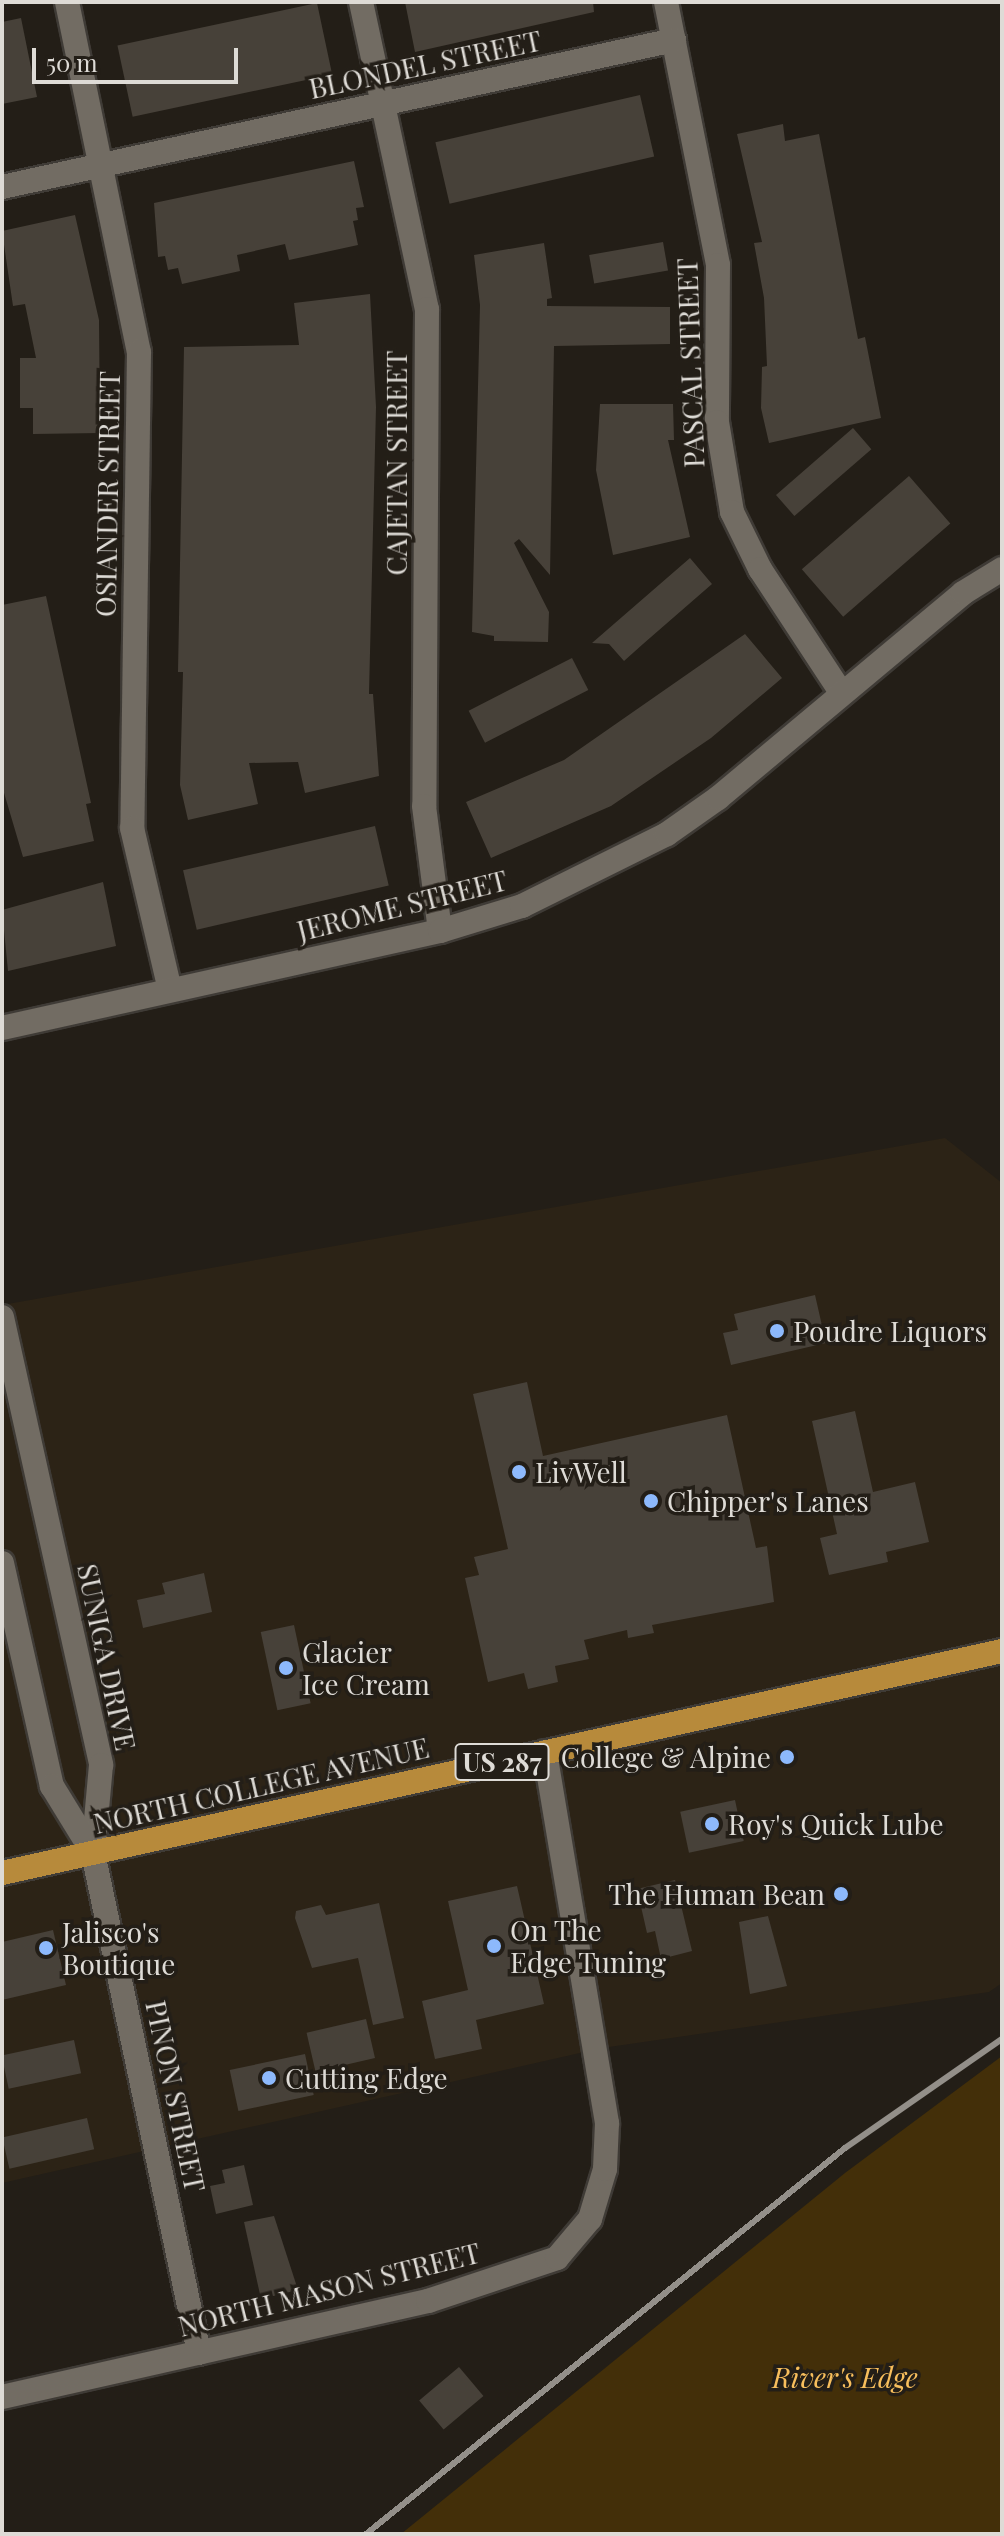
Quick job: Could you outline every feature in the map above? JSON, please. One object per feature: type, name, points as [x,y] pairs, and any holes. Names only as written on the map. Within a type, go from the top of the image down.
[{"type":"highway","name":"NORTH COLLEGE AVENUE","points":[[2,1873],[1002,1651]]},
{"type":"street","name":"OSIANDER STREET","points":[[67,2],[139,352],[132,828],[170,990]]},
{"type":"street","name":"CAJETAN STREET","points":[[361,2],[427,309],[424,806],[440,931]]},
{"type":"street","name":"PASCAL STREET","points":[[666,2],[718,265],[717,422],[732,512],[760,569],[842,694]]},
{"type":"street","name":"BLONDEL STREET","points":[[2,187],[674,40]]},
{"type":"street","name":"JEROME STREET","points":[[2,1028],[440,931],[522,906],[667,834],[718,798],[963,593],[1002,569]]},
{"type":"street","name":"SUNIGA DRIVE","points":[[2,1317],[101,1765],[93,1853]]},
{"type":"street","points":[[2,1563],[52,1786],[93,1853]]},
{"type":"street","name":"NORTH MASON STREET","points":[[2,2397],[428,2301],[557,2258],[590,2219],[605,2169],[600,2063],[545,1752]]},
{"type":"street","name":"PINON STREET","points":[[93,1853],[199,2353]]},
{"type":"shaded area","points":[[945,1138],[1002,1183],[1002,1983],[989,1992],[602,2048],[2,2183],[2,1305]]},
{"type":"green space","name":"River's Edge","points":[[1002,2056],[1002,2534],[401,2534],[845,2173]]},
{"type":"building","points":[[405,2],[593,2],[594,12],[415,52]]},
{"type":"building","points":[[317,3],[332,74],[133,117],[117,45]]},
{"type":"building","points":[[21,18],[37,97],[2,104],[2,22]]},
{"type":"building","points":[[640,95],[654,156],[450,204],[435,142]]},
{"type":"building","points":[[783,124],[785,141],[819,134],[858,339],[865,337],[881,418],[769,443],[761,408],[762,367],[767,366],[764,298],[754,243],[762,242],[737,134]]},
{"type":"building","points":[[354,161],[364,207],[356,208],[358,220],[353,221],[358,245],[289,260],[285,244],[237,255],[240,271],[182,284],[178,268],[168,270],[165,256],[158,257],[154,203]]},
{"type":"building","points":[[75,215],[99,320],[100,433],[33,434],[33,408],[20,408],[20,358],[36,358],[25,304],[13,306],[2,231]]},
{"type":"building","points":[[663,242],[668,271],[594,284],[589,255]]},
{"type":"building","points":[[544,243],[552,298],[547,299],[547,306],[670,307],[670,344],[554,346],[550,575],[519,539],[514,543],[549,612],[548,642],[494,641],[494,636],[472,632],[480,305],[474,255]]},
{"type":"building","points":[[370,294],[376,407],[369,694],[373,694],[379,776],[305,793],[298,762],[249,763],[258,804],[188,820],[180,785],[183,672],[178,672],[184,347],[299,345],[294,303]]},
{"type":"building","points":[[600,404],[673,404],[674,440],[668,440],[690,537],[613,555],[596,470]]},
{"type":"building","points":[[853,428],[871,449],[794,516],[776,495]]},
{"type":"building","points":[[909,476],[950,524],[843,617],[802,569]]},
{"type":"building","points":[[690,558],[712,584],[624,661],[609,644],[592,643]]},
{"type":"building","points":[[46,596],[91,803],[86,804],[94,841],[23,857],[2,786],[2,605]]},
{"type":"building","points":[[745,634],[782,678],[711,738],[611,806],[491,858],[466,802],[564,760]]},
{"type":"building","points":[[572,658],[588,690],[485,743],[469,711]]},
{"type":"building","points":[[375,826],[389,885],[197,930],[183,870]]},
{"type":"building","points":[[103,882],[116,946],[8,971],[2,910]]},
{"type":"building","name":"Poudre Liquors","points":[[815,1295],[826,1343],[731,1365],[723,1333],[738,1330],[734,1314]]},
{"type":"building","name":"Chipper's Lanes","points":[[527,1382],[543,1456],[727,1415],[756,1548],[767,1546],[774,1602],[652,1625],[654,1633],[628,1638],[627,1630],[584,1640],[589,1659],[555,1666],[558,1682],[528,1689],[524,1673],[488,1682],[465,1578],[479,1575],[474,1557],[508,1549],[473,1394]]},
{"type":"building","points":[[855,1411],[873,1492],[915,1482],[929,1542],[886,1552],[888,1562],[829,1575],[820,1538],[837,1534],[812,1421]]},
{"type":"building","points":[[204,1573],[212,1612],[143,1628],[137,1600],[165,1594],[162,1583]]},
{"type":"building","name":"Glacier Ice Cream","points":[[294,1625],[311,1703],[277,1710],[261,1632]]},
{"type":"building","name":"Roy's Quick Lube","points":[[735,1800],[744,1841],[689,1853],[680,1812]]},
{"type":"building","points":[[675,1880],[692,1951],[661,1959],[655,1931],[647,1933],[637,1889]]},
{"type":"building","name":"On The Edge Tuning","points":[[517,1886],[544,2004],[476,2020],[482,2049],[435,2059],[422,2001],[468,1990],[448,1901]]},
{"type":"building","points":[[379,1903],[404,2018],[373,2025],[358,1958],[312,1968],[295,1918],[296,1911],[321,1905],[326,1915]]},
{"type":"building","points":[[768,1916],[787,1986],[750,1994],[739,1922]]},
{"type":"building","points":[[53,1930],[66,1985],[2,2000],[2,1942]]},
{"type":"building","points":[[366,2019],[375,2058],[316,2072],[307,2033]]},
{"type":"building","points":[[74,2040],[81,2073],[9,2089],[2,2055]]},
{"type":"building","name":"Cutting Edge","points":[[305,2054],[314,2095],[238,2111],[230,2070]]},
{"type":"building","points":[[87,2118],[94,2149],[9,2169],[2,2138]]},
{"type":"building","points":[[244,2165],[253,2205],[216,2214],[210,2186],[225,2183],[222,2170]]},
{"type":"building","points":[[274,2216],[298,2290],[261,2299],[244,2222]]},
{"type":"building","points":[[459,2367],[483,2396],[444,2430],[419,2400]]},
{"type":"railway","points":[[366,2534],[845,2148],[1002,2039]]},
{"type":"place","name":"Poudre Liquors","points":[[777,1331]]},
{"type":"place","name":"LivWell","points":[[519,1472]]},
{"type":"place","name":"Chipper's Lanes","points":[[651,1501]]},
{"type":"place","name":"Glacier Ice Cream","points":[[286,1668]]},
{"type":"place","name":"College & Alpine","points":[[787,1757]]},
{"type":"place","name":"Roy's Quick Lube","points":[[712,1824]]},
{"type":"place","name":"The Human Bean","points":[[841,1894]]},
{"type":"place","name":"On The Edge Tuning","points":[[494,1946]]},
{"type":"place","name":"Jalisco's Boutique","points":[[46,1948]]},
{"type":"place","name":"Cutting Edge","points":[[269,2078]]}]
